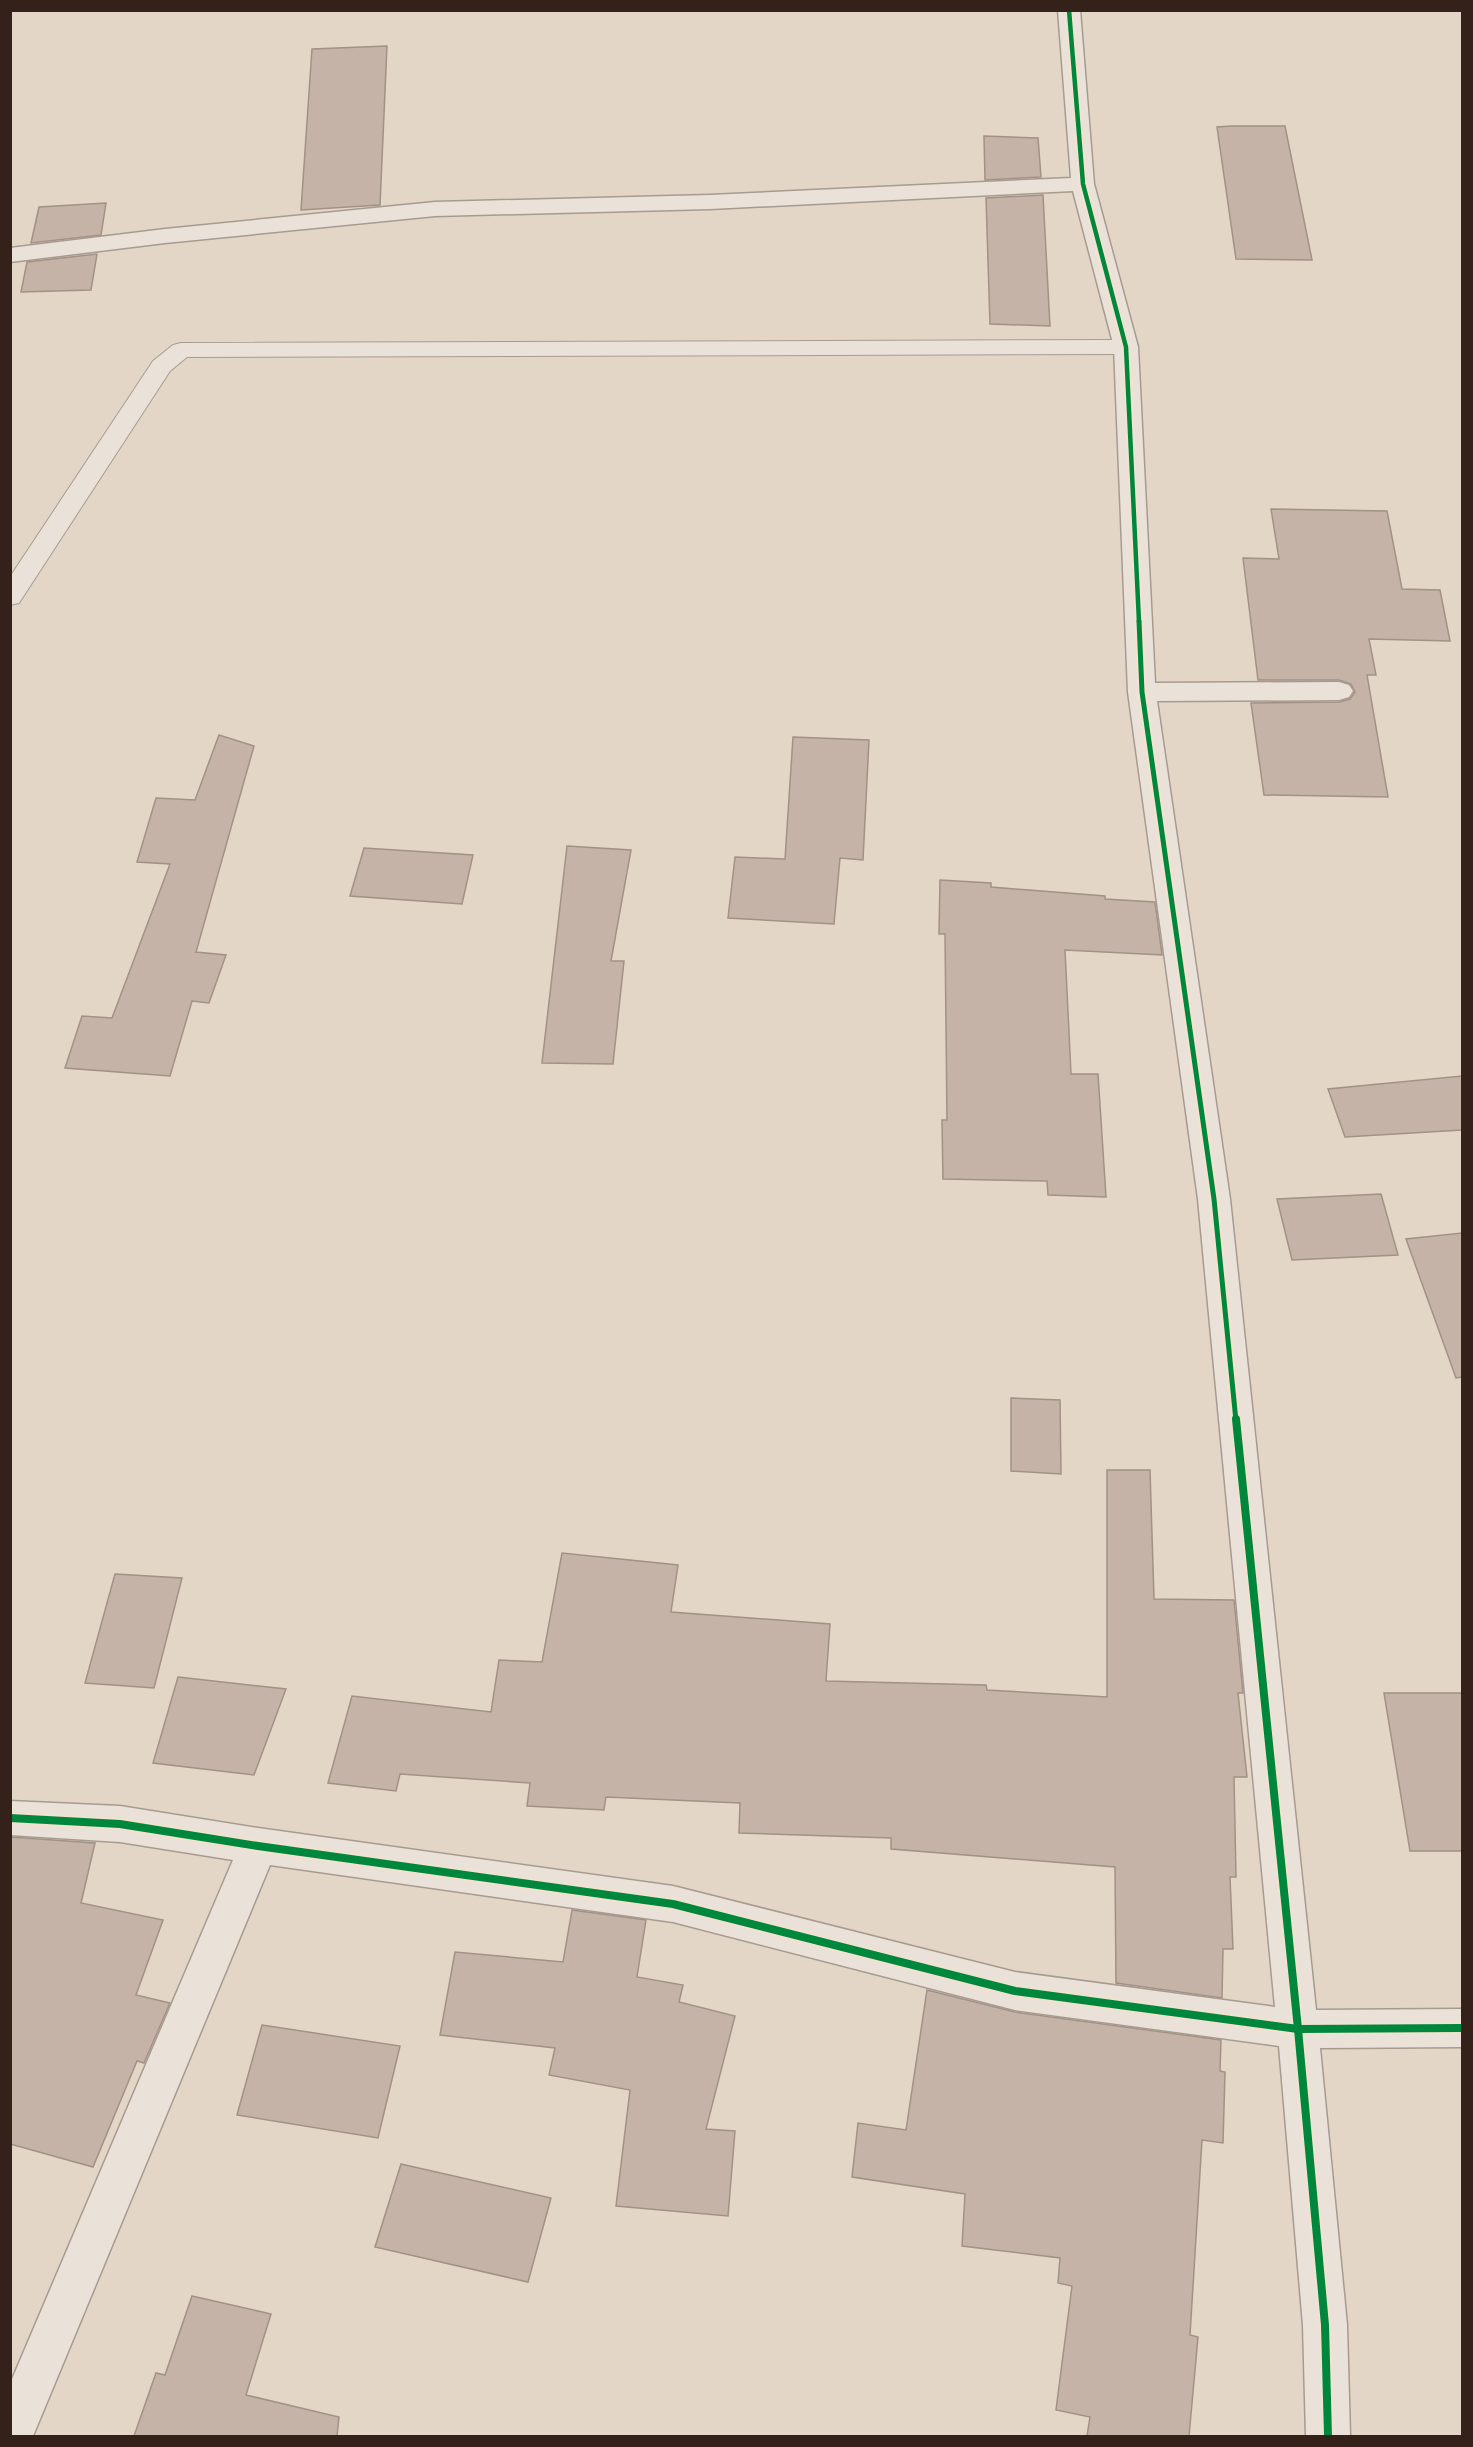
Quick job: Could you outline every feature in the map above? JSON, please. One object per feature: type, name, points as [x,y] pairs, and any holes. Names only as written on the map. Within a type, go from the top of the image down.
[{"type":"street","points":[[1069,10],[1083,184],[1126,347],[1142,692],[1214,1199],[1298,2029],[1325,2325],[1328,2436]]},
{"type":"street","points":[[10,255],[165,236],[435,209],[710,202],[1083,184]]},
{"type":"street","points":[[1142,692],[1340,691]]},
{"type":"street","points":[[10,1818],[120,1824],[258,1846],[673,1904],[1015,1990],[1298,2029],[1462,2028]]},
{"type":"street","points":[[11,2436],[258,1846]]},
{"type":"lane","points":[[10,597],[161,366],[181,350],[1126,347]]},
{"type":"building","points":[[387,46],[380,205],[301,210],[312,49]]},
{"type":"building","points":[[1285,126],[1312,260],[1236,259],[1217,127]]},
{"type":"building","points":[[984,136],[1038,138],[1041,177],[985,180]]},
{"type":"building","points":[[1043,195],[1050,326],[990,324],[986,198]]},
{"type":"building","points":[[106,203],[101,235],[31,243],[39,207]]},
{"type":"building","points":[[97,254],[91,290],[21,292],[27,262]]},
{"type":"building","points":[[1271,509],[1387,511],[1402,589],[1440,590],[1450,641],[1369,639],[1376,675],[1367,675],[1388,797],[1264,795],[1251,703],[1339,702],[1350,699],[1355,692],[1351,684],[1339,680],[1258,680],[1243,558],[1279,559]]},
{"type":"building","points":[[219,735],[254,746],[196,952],[226,955],[209,1003],[192,1001],[170,1076],[65,1068],[82,1016],[112,1018],[170,864],[137,862],[156,798],[195,800]]},
{"type":"building","points":[[793,737],[869,740],[863,860],[840,858],[834,924],[728,918],[735,857],[785,859]]},
{"type":"building","points":[[567,846],[631,850],[611,961],[624,961],[613,1064],[542,1063]]},
{"type":"building","points":[[364,848],[473,855],[462,904],[350,896]]},
{"type":"building","points":[[940,880],[991,883],[991,887],[1155,902],[1162,955],[1065,950],[1071,1074],[1098,1074],[1106,1197],[1048,1195],[1047,1181],[943,1179],[942,1120],[947,1120],[945,934],[939,934]]},
{"type":"building","points":[[1462,1076],[1462,1130],[1345,1137],[1328,1089]]},
{"type":"building","points":[[1381,1194],[1398,1255],[1292,1260],[1277,1199]]},
{"type":"building","points":[[1462,1233],[1462,1377],[1456,1378],[1406,1239]]},
{"type":"building","points":[[1011,1398],[1060,1400],[1061,1474],[1011,1471]]},
{"type":"building","points":[[1107,1470],[1150,1470],[1154,1599],[1234,1600],[1243,1693],[1238,1693],[1247,1777],[1234,1777],[1236,1877],[1230,1877],[1233,1949],[1223,1949],[1222,1998],[1116,1983],[1115,1867],[891,1849],[891,1838],[739,1833],[740,1803],[606,1797],[604,1810],[527,1806],[530,1783],[400,1774],[396,1791],[328,1783],[352,1696],[491,1712],[499,1660],[542,1662],[562,1553],[678,1565],[671,1612],[830,1624],[826,1681],[986,1685],[987,1690],[1107,1697]]},
{"type":"building","points":[[115,1574],[182,1578],[154,1688],[85,1683]]},
{"type":"building","points":[[178,1677],[286,1689],[254,1775],[153,1763]]},
{"type":"building","points":[[1384,1693],[1462,1693],[1462,1851],[1410,1851]]},
{"type":"building","points":[[10,1837],[95,1843],[81,1903],[163,1920],[136,1995],[170,2003],[144,2063],[137,2061],[93,2167],[10,2144]]},
{"type":"building","points":[[572,1910],[646,1920],[637,1977],[683,1985],[679,2002],[735,2016],[706,2129],[735,2131],[728,2216],[616,2206],[630,2090],[549,2075],[555,2048],[440,2035],[455,1952],[563,1962]]},
{"type":"building","points":[[927,1990],[1015,2012],[1221,2040],[1220,2071],[1225,2072],[1223,2143],[1202,2140],[1190,2335],[1198,2337],[1189,2436],[1087,2436],[1090,2417],[1056,2410],[1072,2286],[1058,2283],[1060,2258],[962,2246],[965,2194],[852,2177],[858,2123],[906,2130]]},
{"type":"building","points":[[262,2025],[400,2046],[378,2138],[237,2115]]},
{"type":"building","points":[[401,2164],[551,2198],[528,2282],[375,2247]]},
{"type":"building","points":[[192,2296],[271,2314],[246,2395],[339,2417],[337,2436],[134,2436],[156,2373],[165,2375]]},
{"type":"cycle path","points":[[1069,10],[1083,184],[1126,347],[1142,692],[1214,1199],[1298,2029],[1325,2325],[1328,2436]]},
{"type":"cycle path","points":[[10,1818],[120,1824],[258,1846],[673,1904],[1015,1991],[1298,2029],[1462,2028]]}]
